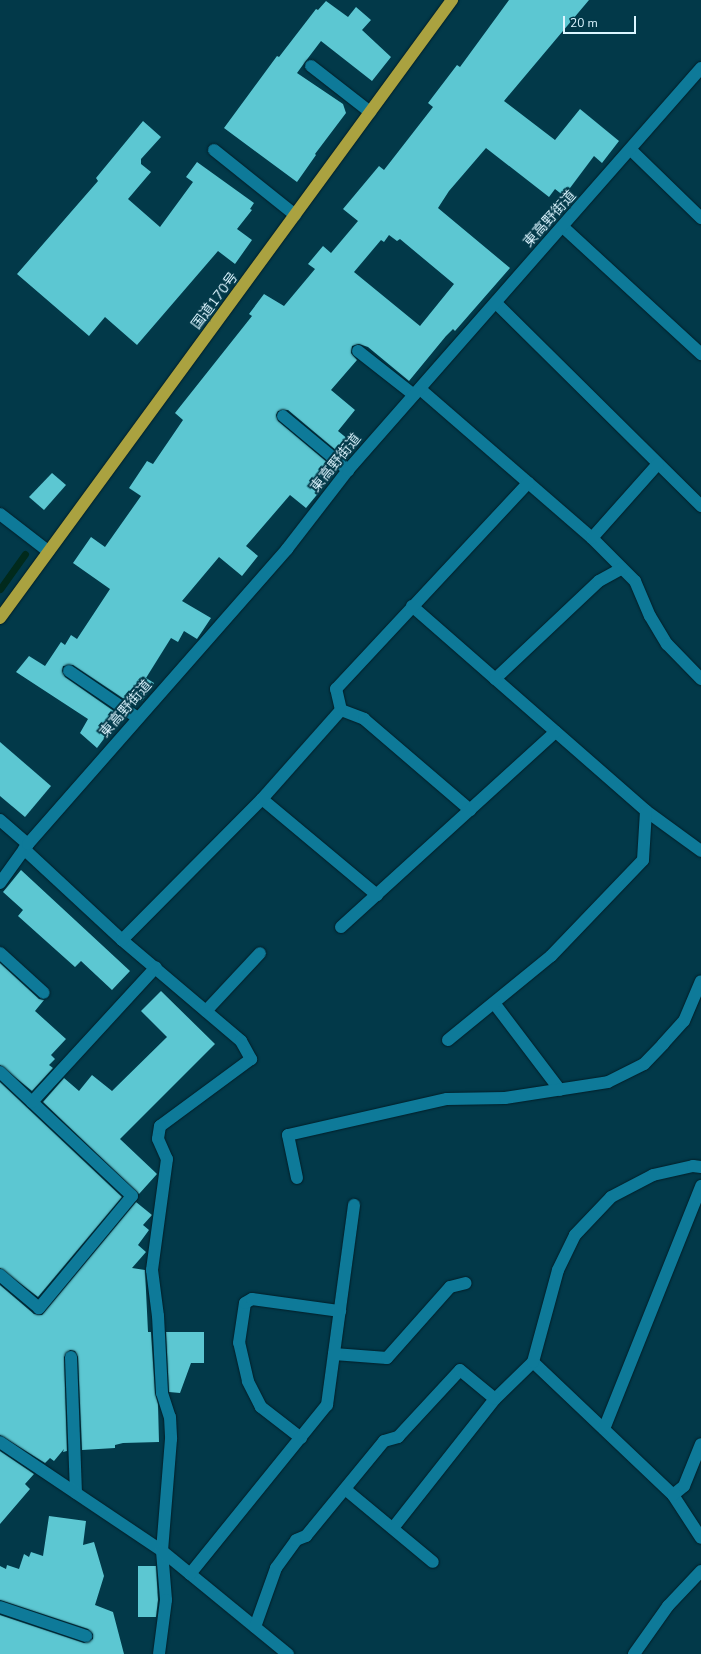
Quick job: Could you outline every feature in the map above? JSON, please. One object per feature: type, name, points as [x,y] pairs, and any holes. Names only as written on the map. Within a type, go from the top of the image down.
[{"type":"highway","name":"国道170号","points":[[0,618],[452,0]]},
{"type":"street","points":[[311,66],[370,112]]},
{"type":"street","name":"東高野街道","points":[[0,883],[26,847],[287,549],[348,470],[668,108],[701,68]]},
{"type":"street","points":[[214,150],[296,215]]},
{"type":"street","points":[[631,150],[701,218]]},
{"type":"street","points":[[563,227],[701,354]]},
{"type":"street","points":[[496,303],[701,506]]},
{"type":"street","points":[[358,351],[417,392],[528,483],[592,538],[635,581],[650,616],[667,644],[701,679]]},
{"type":"street","points":[[283,416],[348,470]]},
{"type":"street","points":[[592,538],[658,464]]},
{"type":"street","points":[[341,710],[336,689],[528,483]]},
{"type":"street","points":[[0,514],[48,551]]},
{"type":"street","points":[[495,679],[598,581],[622,568]]},
{"type":"street","points":[[412,606],[646,811],[701,851]]},
{"type":"street","points":[[69,671],[138,718]]},
{"type":"street","points":[[122,940],[262,799],[341,710]]},
{"type":"street","points":[[341,710],[364,719],[470,810]]},
{"type":"street","points":[[341,927],[555,732]]},
{"type":"street","points":[[262,799],[377,895]]},
{"type":"street","points":[[448,1040],[551,956],[643,860],[646,811]]},
{"type":"street","points":[[0,820],[122,940],[241,1041],[251,1059],[160,1126],[158,1139],[168,1159],[152,1270],[158,1316],[162,1393],[170,1417],[171,1439],[162,1551],[166,1600],[159,1654]]},
{"type":"street","points":[[0,953],[44,993]]},
{"type":"street","points":[[206,1011],[260,953]]},
{"type":"street","points":[[32,1102],[156,968]]},
{"type":"street","points":[[297,1178],[288,1135],[447,1099],[505,1098],[608,1082],[644,1064],[684,1021],[701,981]]},
{"type":"street","points":[[494,1003],[560,1090]]},
{"type":"street","points":[[0,1072],[132,1196],[39,1308],[0,1275]]},
{"type":"street","points":[[393,1528],[495,1399],[534,1362],[558,1270],[575,1235],[611,1197],[654,1175],[693,1166],[701,1167]]},
{"type":"street","points":[[604,1429],[701,1186]]},
{"type":"street","points":[[190,1574],[328,1405],[354,1205]]},
{"type":"street","points":[[334,1354],[387,1358],[450,1287],[466,1283]]},
{"type":"street","points":[[301,1438],[261,1407],[248,1381],[239,1343],[245,1303],[252,1299],[340,1311]]},
{"type":"street","points":[[71,1357],[76,1493]]},
{"type":"street","points":[[534,1362],[673,1495],[701,1538]]},
{"type":"street","points":[[255,1627],[276,1568],[296,1540],[306,1536],[384,1441],[398,1437],[460,1370],[495,1399]]},
{"type":"street","points":[[0,1442],[162,1551],[288,1654]]},
{"type":"street","points":[[673,1495],[684,1486],[701,1444]]},
{"type":"street","points":[[345,1489],[432,1562]]},
{"type":"street","points":[[634,1654],[668,1606],[701,1570]]},
{"type":"street","points":[[0,1607],[86,1636]]},
{"type":"building","points":[[509,0],[589,0],[504,101],[555,140],[580,109],[619,141],[602,163],[594,156],[564,196],[555,189],[549,197],[486,148],[449,191],[438,208],[510,268],[455,331],[453,329],[446,336],[409,381],[368,347],[359,344],[352,346],[351,353],[357,360],[331,390],[355,410],[338,431],[354,444],[344,457],[288,410],[278,411],[276,415],[278,421],[334,468],[332,470],[335,473],[306,508],[290,495],[246,546],[258,556],[242,576],[219,557],[182,601],[211,618],[197,639],[184,631],[178,642],[171,638],[146,678],[154,683],[142,701],[135,696],[130,703],[73,665],[63,666],[62,671],[65,677],[121,716],[97,748],[80,733],[88,719],[16,672],[29,656],[45,666],[61,642],[65,645],[71,635],[77,639],[110,589],[73,563],[91,537],[105,547],[141,496],[129,488],[147,461],[153,464],[183,420],[175,413],[252,316],[249,314],[264,294],[284,306],[315,269],[308,264],[323,246],[331,253],[358,221],[343,209],[379,166],[384,170],[433,107],[428,103],[457,65],[460,67]],"holes":[[[389,235],[397,241],[400,239],[454,284],[420,326],[354,272],[381,240],[384,242]]]},
{"type":"building","points":[[326,1],[348,17],[356,7],[371,20],[362,30],[391,57],[372,81],[321,41],[305,62],[297,73],[343,104],[346,113],[315,154],[316,155],[297,182],[224,128],[277,56],[279,57],[316,9],[318,10]]},
{"type":"building","points":[[143,121],[161,137],[141,159],[141,164],[151,172],[128,199],[160,227],[193,182],[186,177],[197,162],[254,203],[250,209],[252,210],[237,229],[252,240],[235,264],[218,251],[137,345],[105,317],[89,336],[17,274],[98,181],[96,178]]},
{"type":"building","points":[[52,473],[66,485],[44,510],[29,497]]},
{"type":"building","points":[[0,742],[51,786],[25,817],[0,796]]},
{"type":"building","points":[[21,870],[130,971],[112,990],[81,961],[75,967],[18,916],[23,910],[3,892]]},
{"type":"building","points":[[0,963],[39,999],[44,1000],[35,1011],[66,1039],[51,1055],[55,1059],[49,1065],[53,1068],[32,1091],[0,1065]]},
{"type":"building","points":[[161,991],[215,1044],[120,1139],[157,1174],[139,1194],[43,1102],[64,1078],[79,1091],[92,1075],[112,1091],[167,1037],[141,1011]]},
{"type":"building","points":[[0,1082],[122,1197],[38,1297],[0,1268]]},
{"type":"building","points":[[136,1202],[152,1215],[143,1225],[149,1230],[138,1245],[146,1252],[132,1268],[145,1270],[148,1332],[151,1332],[155,1393],[158,1404],[159,1442],[123,1443],[115,1445],[115,1448],[82,1450],[78,1357],[75,1351],[70,1350],[64,1357],[67,1451],[63,1452],[64,1449],[54,1461],[50,1458],[45,1463],[0,1435],[0,1285],[34,1314],[42,1315]]},
{"type":"building","points":[[166,1332],[204,1332],[204,1363],[191,1363],[180,1393],[169,1392]]},
{"type":"building","points":[[0,1451],[34,1474],[25,1484],[30,1489],[0,1524]]},
{"type":"building","points":[[49,1516],[86,1521],[83,1545],[94,1542],[104,1576],[95,1605],[113,1612],[124,1654],[0,1654],[0,1615],[84,1643],[93,1639],[93,1634],[88,1629],[0,1600],[0,1566],[6,1569],[7,1565],[19,1569],[24,1554],[29,1557],[31,1552],[43,1556]]},
{"type":"building","points":[[138,1566],[156,1566],[158,1600],[156,1617],[138,1617]]},
{"type":"waterway","points":[[0,589],[25,554]]}]
